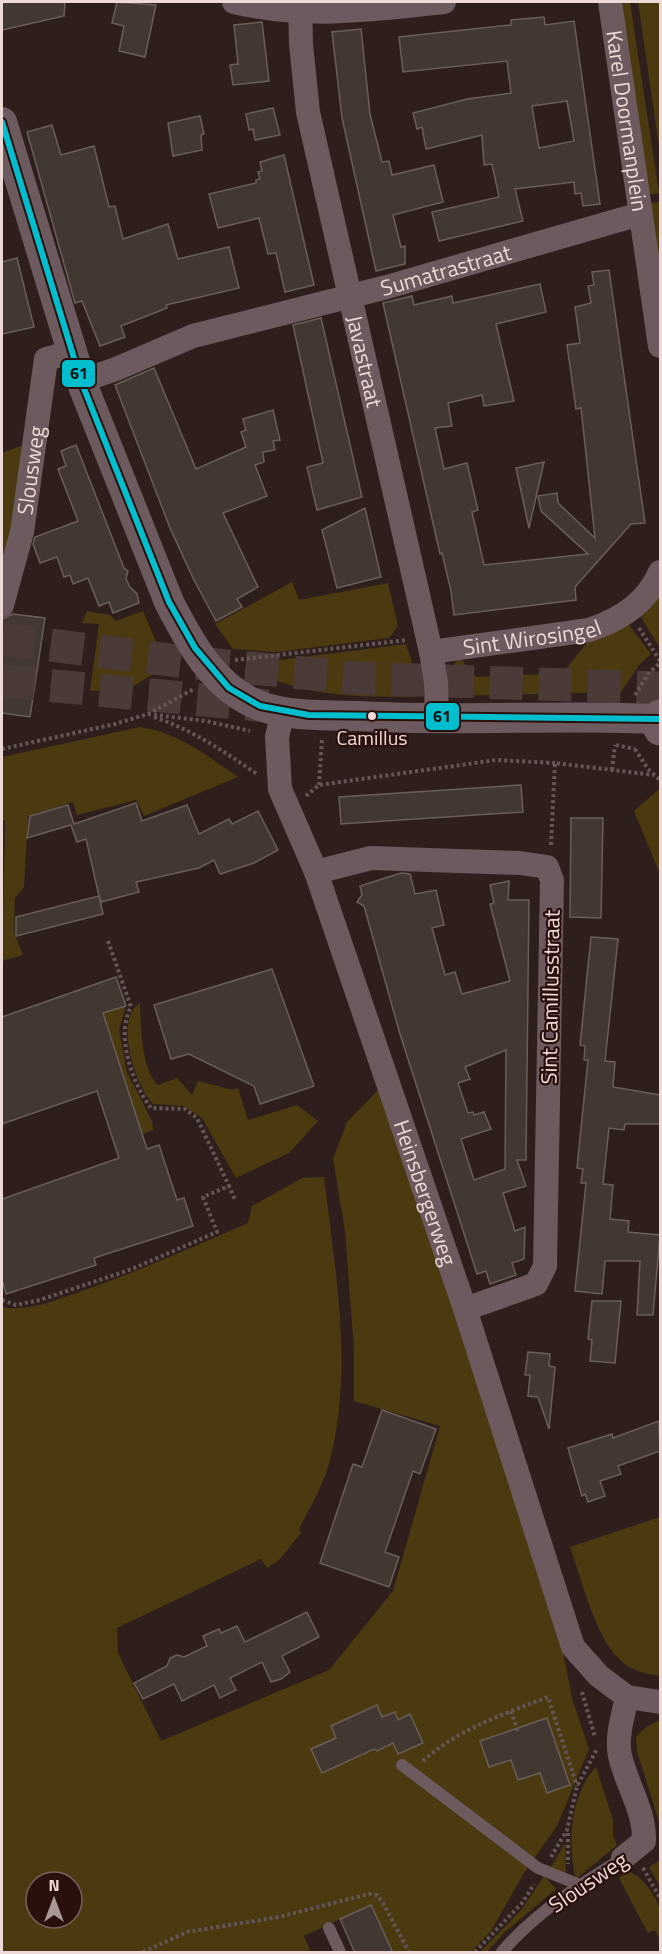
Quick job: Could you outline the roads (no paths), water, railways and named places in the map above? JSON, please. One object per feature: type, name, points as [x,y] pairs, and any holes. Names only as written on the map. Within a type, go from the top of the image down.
[{"type":"main road","points":[[660,718],[660,729]]},
{"type":"street","points":[[234,2],[341,13],[444,2]]},
{"type":"street","name":"Karel Doormanplein","points":[[610,2],[660,346]]},
{"type":"street","name":"Javastraat","points":[[300,7],[308,112],[429,645],[436,682],[437,720]]},
{"type":"street","points":[[2,122],[81,381],[169,602],[186,635],[211,670],[235,692],[260,706],[280,724],[325,715],[437,720],[660,718]]},
{"type":"street","name":"Sumatrastraat","points":[[81,381],[116,369],[193,336],[349,298],[640,214]]},
{"type":"street","name":"Slousweg","points":[[2,605],[22,532],[46,359],[72,352]]},
{"type":"street","name":"Sint Wirosingel","points":[[429,645],[589,630],[629,612],[651,589],[660,572]]},
{"type":"street","name":"Heinsbergerweg","points":[[280,724],[283,798],[316,872],[465,1309],[573,1647],[599,1677],[627,1696],[660,1702]]},
{"type":"street","name":"Sint Camillusstraat","points":[[316,872],[371,858],[520,863],[547,867],[552,880],[545,1266],[536,1284],[465,1309]]},
{"type":"street","name":"Slousweg","points":[[623,1858],[644,1841],[644,1824],[620,1755],[620,1727],[627,1696]]},
{"type":"lane","points":[[407,1768],[538,1868],[574,1882]]},
{"type":"lane","name":"Slousweg","points":[[502,1953],[523,1928],[574,1882],[623,1858]]},
{"type":"lane","points":[[329,1928],[340,1953]]},
{"type":"tunnel","points":[[2,639],[186,662],[356,678],[660,688]]},
{"type":"tunnel","points":[[2,681],[268,706]]},
{"type":"place","name":"Camillus","points":[[372,716]]}]
